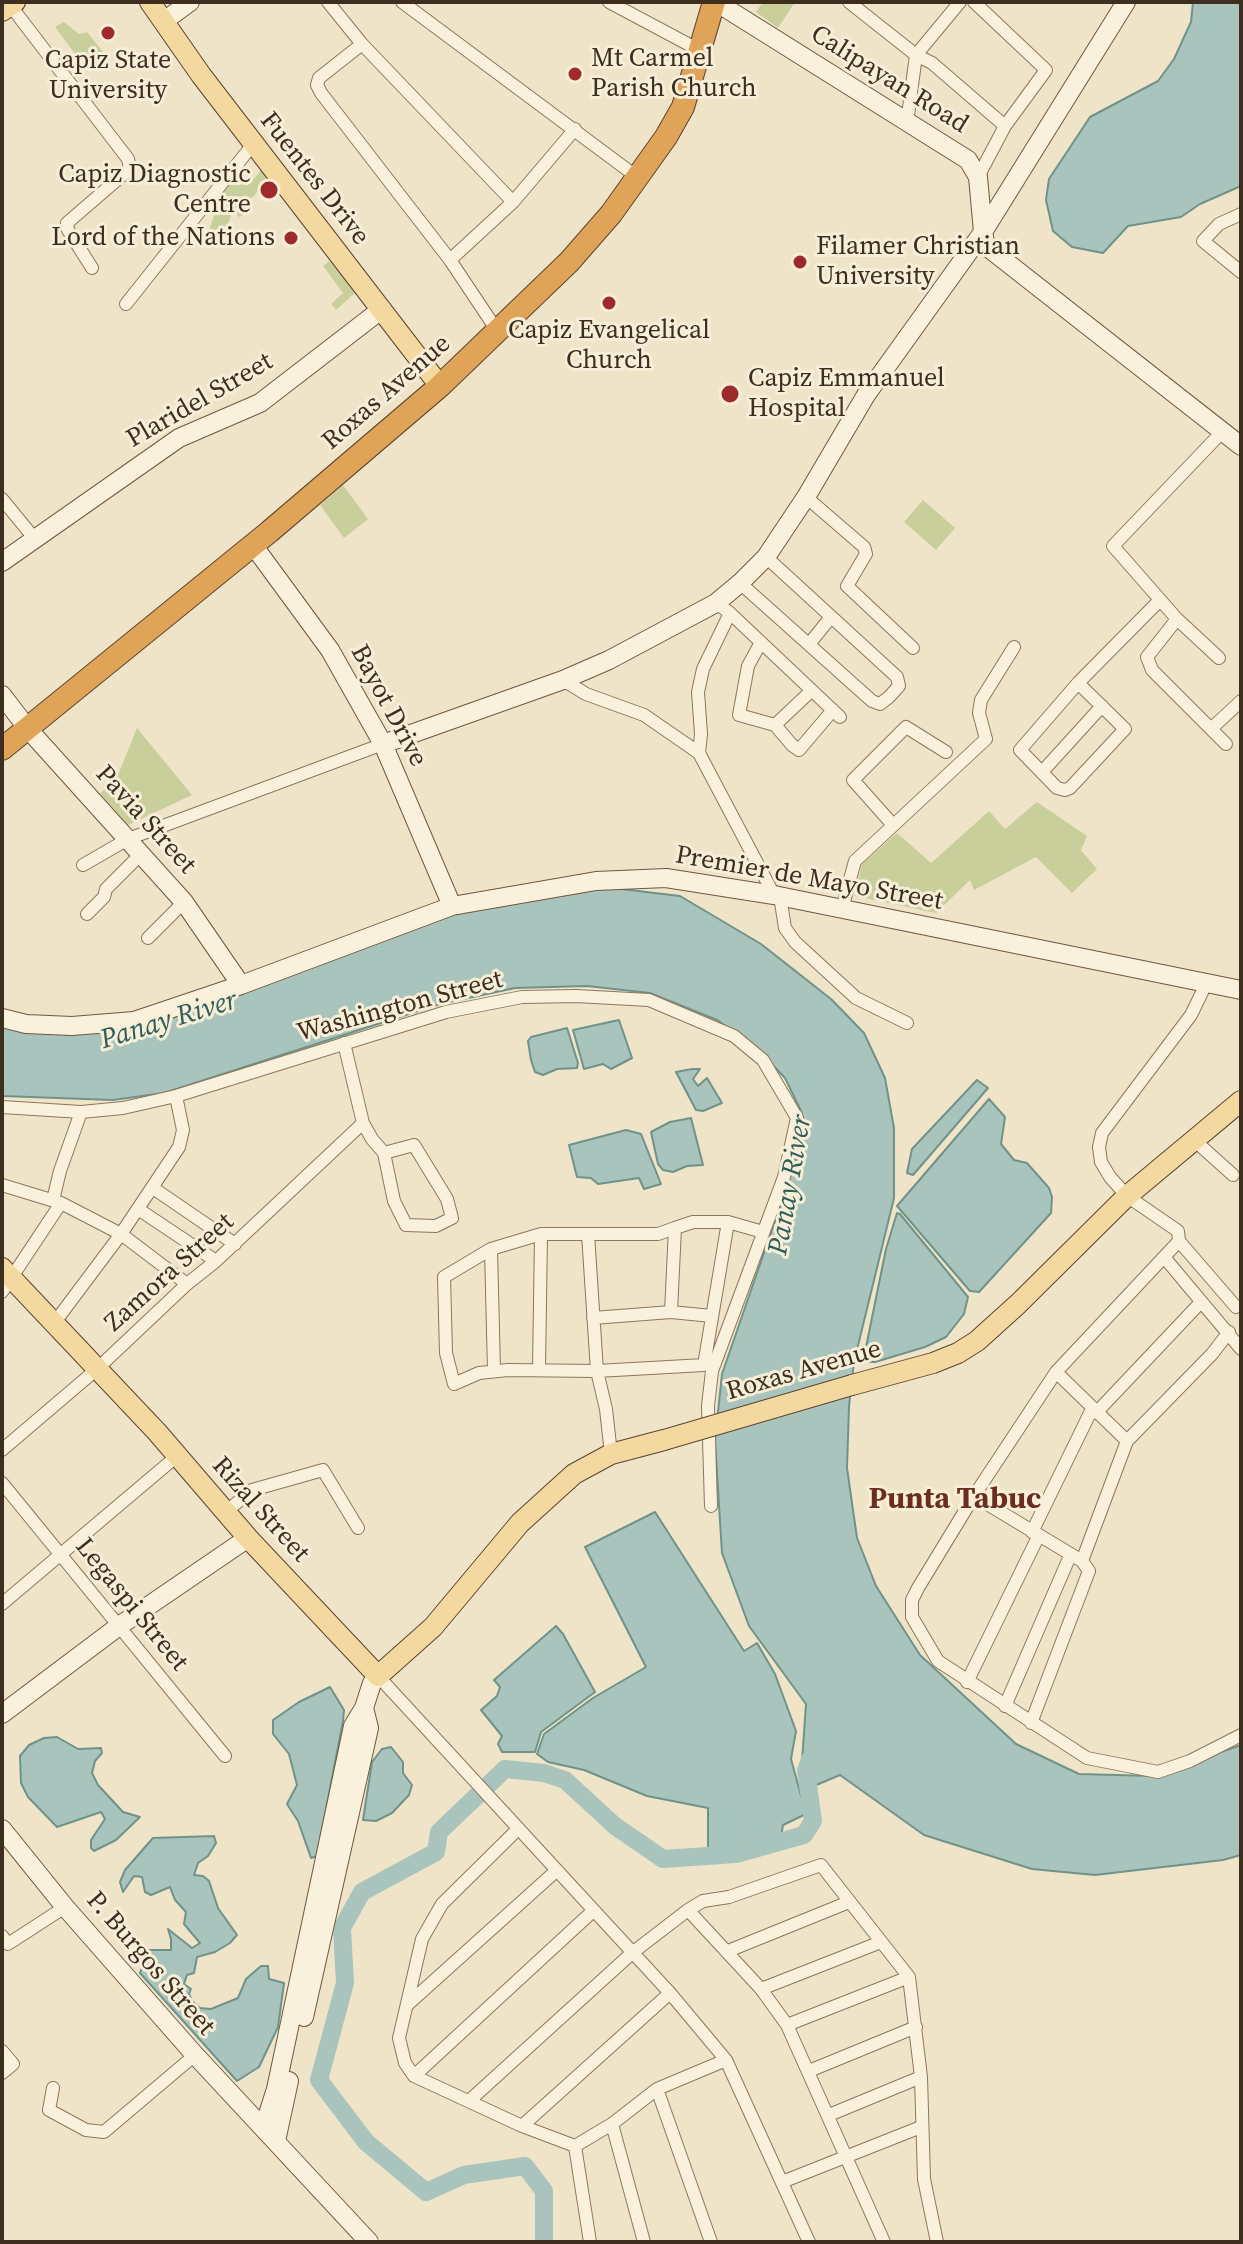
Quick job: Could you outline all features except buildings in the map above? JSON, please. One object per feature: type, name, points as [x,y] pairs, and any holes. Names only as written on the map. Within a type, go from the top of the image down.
[{"type":"highway","name":"Roxas Avenue","points":[[2,749],[253,545],[440,386],[569,262],[611,214],[666,137],[683,107],[715,2]]},
{"type":"main road","name":"Fuentes Drive","points":[[150,2],[201,75],[440,386]]},
{"type":"main road","name":"Roxas Avenue","points":[[378,1676],[433,1627],[520,1523],[574,1474],[611,1454],[933,1363],[968,1347],[1018,1304],[1127,1196],[1241,1101]]},
{"type":"main road","name":"Rizal Street","points":[[6,1279],[55,1322],[248,1538],[378,1676]]},
{"type":"street","points":[[164,21],[190,2]]},
{"type":"street","points":[[328,2],[362,44],[513,202]]},
{"type":"street","points":[[402,2],[637,177]]},
{"type":"street","points":[[609,2],[701,51]]},
{"type":"street","name":"Calipayan Road","points":[[715,2],[968,160],[978,177]]},
{"type":"street","points":[[849,2],[916,55],[932,63],[1005,126]]},
{"type":"street","points":[[907,123],[916,55],[960,2]]},
{"type":"street","points":[[974,2],[1046,70],[1005,126],[978,177],[985,242],[991,250],[1241,446]]},
{"type":"street","points":[[699,753],[698,692],[723,608],[740,583],[766,557],[806,497],[866,395],[983,232],[1126,2]]},
{"type":"street","points":[[9,6],[128,159],[130,168],[67,223],[68,230],[92,268]]},
{"type":"street","points":[[362,44],[319,78],[317,85],[450,260],[498,332]]},
{"type":"street","points":[[450,260],[513,202],[575,129]]},
{"type":"street","points":[[126,304],[254,143]]},
{"type":"street","points":[[1241,214],[1219,224],[1203,241],[1241,272]]},
{"type":"street","name":"Plaridel Street","points":[[2,562],[179,438],[260,403],[382,309]]},
{"type":"street","points":[[1219,658],[1159,601],[1113,546],[1222,432]]},
{"type":"street","points":[[806,497],[864,547],[866,554],[847,586],[913,648]]},
{"type":"street","points":[[2,499],[34,538]]},
{"type":"street","name":"Bayot Drive","points":[[253,545],[330,650],[383,744],[452,906]]},
{"type":"street","points":[[740,583],[872,701],[880,704],[899,686],[897,677],[766,557]]},
{"type":"street","points":[[1078,683],[1125,729],[1070,788],[1057,788],[1020,750],[1078,683],[1159,601]]},
{"type":"street","points":[[723,608],[836,713],[799,750],[775,725],[739,715],[748,666],[760,644]]},
{"type":"street","points":[[83,865],[128,839],[563,680],[723,608]]},
{"type":"street","points":[[810,643],[831,617]]},
{"type":"street","points":[[1177,619],[1147,657],[1152,670],[1226,744]]},
{"type":"street","points":[[842,909],[855,861],[986,739],[979,713],[981,700],[1014,647]]},
{"type":"street","points":[[563,680],[586,694],[644,715],[699,753],[777,896],[785,928],[795,942],[856,998],[907,1023]]},
{"type":"street","points":[[775,725],[811,691]]},
{"type":"street","name":"Pavia Street","points":[[2,695],[28,729],[184,902],[241,985]]},
{"type":"street","points":[[1212,728],[1241,701]]},
{"type":"street","points":[[1042,772],[1102,706]]},
{"type":"street","points":[[893,825],[853,780],[906,727],[946,752]]},
{"type":"street","points":[[87,914],[104,897],[106,889],[141,854]]},
{"type":"street","name":"Premier de Mayo Street","points":[[2,1018],[26,1024],[72,1026],[134,1021],[241,985],[452,906],[596,881],[666,878],[777,896],[1241,990]]},
{"type":"street","points":[[148,938],[184,902]]},
{"type":"street","points":[[1207,982],[1191,1015],[1102,1133],[1099,1147],[1101,1162],[1127,1196],[1178,1231],[1179,1241],[1236,1307]]},
{"type":"street","name":"Washington Street","points":[[2,1107],[81,1112],[123,1108],[176,1096],[446,1012],[522,997],[649,1000],[734,1036],[763,1060],[797,1118],[784,1177],[712,1371],[708,1406],[711,1506]]},
{"type":"street","points":[[344,1043],[363,1123],[384,1153],[394,1201],[406,1225],[436,1226],[452,1218],[447,1199],[414,1145],[384,1153]]},
{"type":"street","points":[[55,1322],[121,1234],[179,1147],[183,1130],[176,1096]]},
{"type":"street","points":[[6,1279],[57,1202],[60,1171],[81,1112]]},
{"type":"street","name":"Zamora Street","points":[[2,1450],[235,1244],[363,1123]]},
{"type":"street","points":[[1194,1140],[1233,1175]]},
{"type":"street","points":[[2,1185],[57,1202],[121,1234],[187,1284]]},
{"type":"street","points":[[153,1188],[235,1244]]},
{"type":"street","points":[[138,1209],[216,1261]]},
{"type":"street","points":[[728,1222],[704,1365],[597,1371],[494,1371],[479,1373],[454,1384],[446,1353],[444,1277],[491,1249],[541,1234],[658,1234],[693,1222],[728,1222],[763,1232]]},
{"type":"street","points":[[671,1312],[675,1228]]},
{"type":"street","points":[[539,1370],[541,1234]]},
{"type":"street","points":[[588,1234],[597,1371],[606,1409],[611,1454]]},
{"type":"street","points":[[1179,1241],[1056,1372],[974,1496],[912,1600],[912,1617],[938,1661],[1087,1758],[1158,1772],[1190,1761],[1241,1735]]},
{"type":"street","points":[[491,1249],[494,1371]]},
{"type":"street","points":[[1164,1257],[1241,1349]]},
{"type":"street","points":[[967,1682],[1094,1411],[1201,1302]]},
{"type":"street","points":[[593,1318],[629,1318],[671,1312],[712,1316]]},
{"type":"street","points":[[1005,1706],[1076,1559],[1127,1441],[1212,1354],[1229,1332]]},
{"type":"street","points":[[1056,1372],[1127,1441]]},
{"type":"street","points":[[2,1604],[177,1456]]},
{"type":"street","points":[[227,1511],[252,1490],[323,1470],[358,1528]]},
{"type":"street","name":"Legaspi Street","points":[[2,1483],[225,1756]]},
{"type":"street","points":[[974,1496],[1076,1559],[1089,1571],[1031,1723]]},
{"type":"street","points":[[2,1714],[119,1626],[248,1538]]},
{"type":"street","points":[[270,2134],[369,1728],[364,1708],[368,1690],[378,1676]]},
{"type":"street","name":"Rizal Street","points":[[378,1676],[670,1993],[726,2060],[809,2242]]},
{"type":"street","name":"P. Burgos Street","points":[[2,1829],[65,1907],[195,2055],[369,2242]]},
{"type":"street","points":[[518,1829],[442,1904],[422,1939],[399,2038],[405,2063],[414,2076],[522,2126],[575,2146]]},
{"type":"street","points":[[469,2101],[632,1953],[688,1910],[703,1901],[729,1897],[821,1865],[909,1977],[921,2077],[924,2179],[937,2242]]},
{"type":"street","points":[[406,2006],[556,1871]]},
{"type":"street","points":[[728,1951],[849,1902]]},
{"type":"street","points":[[2,1936],[8,1944],[65,1907]]},
{"type":"street","points":[[688,1910],[761,1989],[787,2025],[884,2242]]},
{"type":"street","points":[[414,2076],[593,1911]]},
{"type":"street","points":[[761,1989],[881,1942]]},
{"type":"street","points":[[787,2025],[909,1977]]},
{"type":"street","points":[[522,2126],[670,1993]]},
{"type":"street","points":[[809,2071],[916,2027]]},
{"type":"street","points":[[2,2051],[13,2064],[2,2073]]},
{"type":"street","points":[[53,2088],[49,2110],[86,2130],[104,2132],[195,2055]]},
{"type":"street","points":[[575,2146],[612,2124],[657,2089],[726,2060]]},
{"type":"street","points":[[829,2115],[921,2077]]},
{"type":"street","points":[[657,2089],[711,2242]]},
{"type":"street","points":[[612,2124],[644,2242]]},
{"type":"street","points":[[782,2182],[921,2127]]},
{"type":"street","points":[[575,2146],[590,2242]]},
{"type":"green space","points":[[763,2],[795,2],[778,28],[756,12]]},
{"type":"green space","points":[[64,22],[79,34],[87,32],[107,57],[88,71],[55,27]]},
{"type":"green space","points":[[262,169],[270,180],[245,204],[249,212],[239,217],[232,210],[225,237],[219,239],[209,231],[215,212],[223,205],[220,191],[226,180],[240,186],[246,177],[252,181]]},
{"type":"green space","points":[[332,259],[355,293],[336,310],[331,304],[343,293],[323,266]]},
{"type":"green space","points":[[343,485],[368,519],[344,538],[320,505]]},
{"type":"green space","points":[[923,500],[955,528],[936,550],[904,522]]},
{"type":"green space","points":[[137,728],[192,795],[128,825],[100,793],[116,780]]},
{"type":"green space","points":[[1037,802],[1087,836],[1081,850],[1097,869],[1072,893],[1036,857],[974,890],[970,880],[936,913],[855,896],[862,864],[897,833],[931,863],[989,811],[1005,829]]},
{"type":"water","points":[[1193,2],[1241,2],[1241,186],[1200,204],[1181,217],[1128,226],[1103,253],[1072,247],[1053,231],[1046,200],[1049,179],[1090,117],[1158,81],[1174,59],[1191,22]]},
{"type":"water","name":"Panay River","points":[[596,886],[680,896],[761,944],[831,999],[864,1033],[885,1078],[894,1128],[894,1198],[854,1362],[847,1468],[857,1538],[876,1586],[920,1655],[1016,1744],[1079,1774],[1153,1776],[1241,1745],[1241,1855],[1223,1860],[1095,1875],[1032,1869],[924,1835],[840,1775],[814,1786],[801,1776],[806,1704],[749,1626],[722,1553],[715,1441],[722,1374],[801,1146],[802,1113],[785,1078],[756,1047],[717,1020],[650,993],[587,986],[515,988],[440,1004],[164,1093],[113,1100],[2,1096],[2,1027],[126,1028],[475,907]]},
{"type":"water","points":[[619,1020],[632,1058],[611,1069],[603,1064],[584,1069],[573,1030]]},
{"type":"water","points":[[567,1028],[577,1068],[557,1069],[543,1075],[535,1072],[528,1041],[531,1037]]},
{"type":"water","points":[[700,1069],[693,1079],[698,1086],[707,1078],[722,1103],[703,1111],[696,1110],[676,1072]]},
{"type":"water","points":[[977,1080],[988,1088],[913,1175],[907,1173],[912,1149]]},
{"type":"water","points":[[989,1099],[1005,1117],[1001,1144],[1014,1160],[1027,1163],[1049,1188],[1052,1197],[1051,1213],[979,1292],[970,1291],[897,1206]]},
{"type":"water","points":[[691,1118],[703,1165],[687,1166],[673,1172],[663,1170],[658,1164],[651,1132],[670,1122]]},
{"type":"water","points":[[626,1130],[641,1134],[661,1184],[644,1189],[639,1178],[598,1184],[591,1178],[577,1177],[569,1145]]},
{"type":"water","points":[[897,1213],[968,1297],[964,1314],[946,1337],[925,1347],[875,1362],[863,1362],[886,1249]]},
{"type":"water","points":[[655,1512],[744,1651],[757,1643],[775,1674],[796,1731],[791,1759],[806,1814],[783,1825],[781,1837],[775,1844],[708,1858],[708,1808],[647,1796],[584,1770],[548,1762],[537,1754],[544,1734],[593,1698],[646,1667],[585,1547]]},
{"type":"water","points":[[556,1626],[595,1692],[541,1732],[535,1752],[502,1752],[498,1744],[502,1736],[481,1710],[497,1696],[500,1687],[494,1680]]},
{"type":"water","points":[[330,1687],[344,1710],[343,1721],[317,1856],[311,1858],[298,1821],[287,1804],[297,1785],[289,1754],[273,1734],[273,1720],[299,1702]]},
{"type":"water","points":[[57,1737],[78,1749],[101,1748],[102,1753],[95,1761],[92,1773],[98,1785],[123,1812],[140,1817],[116,1840],[94,1851],[91,1840],[105,1819],[101,1812],[57,1827],[28,1797],[21,1783],[20,1756],[29,1745],[44,1738]]},
{"type":"water","points":[[391,1747],[403,1762],[403,1773],[412,1785],[409,1795],[392,1813],[376,1821],[363,1820],[372,1762],[382,1749]]},
{"type":"water","points":[[214,1836],[216,1843],[208,1856],[198,1863],[194,1875],[203,1876],[209,1881],[218,1908],[237,1935],[215,1952],[197,1957],[194,1973],[187,1975],[184,1984],[191,1989],[189,1994],[192,2001],[200,2008],[211,2009],[238,1998],[246,1979],[261,1966],[268,1966],[269,1979],[284,1983],[278,2027],[259,2067],[237,2081],[140,1973],[148,1950],[171,1950],[168,1929],[192,1948],[200,1943],[184,1924],[186,1912],[175,1900],[170,1887],[151,1895],[145,1892],[142,1877],[134,1876],[123,1892],[120,1882],[125,1870],[153,1838]]},
{"type":"waterway","points":[[544,2242],[544,2191],[525,2166],[464,2175],[426,2192],[366,2142],[319,2080],[345,1983],[342,1928],[362,1892],[436,1852],[439,1832],[505,1769],[544,1773],[565,1780],[615,1826],[663,1859],[736,1854],[804,1835],[813,1821],[806,1771],[810,1759]]},
{"type":"place","name":"Capiz State University","points":[[108,33]]},
{"type":"place","name":"Mt Carmel Parish Church","points":[[575,74]]},
{"type":"place","name":"Capiz Diagnostic Centre","points":[[269,190]]},
{"type":"place","name":"Lord of the Nations","points":[[291,238]]},
{"type":"place","name":"Filamer Christian University","points":[[800,262]]},
{"type":"place","name":"Capiz Evangelical Church","points":[[609,303]]},
{"type":"place","name":"Capiz Emmanuel Hospital","points":[[730,394]]},
{"type":"district","name":"Punta Tabuc","points":[[955,1500]]}]
